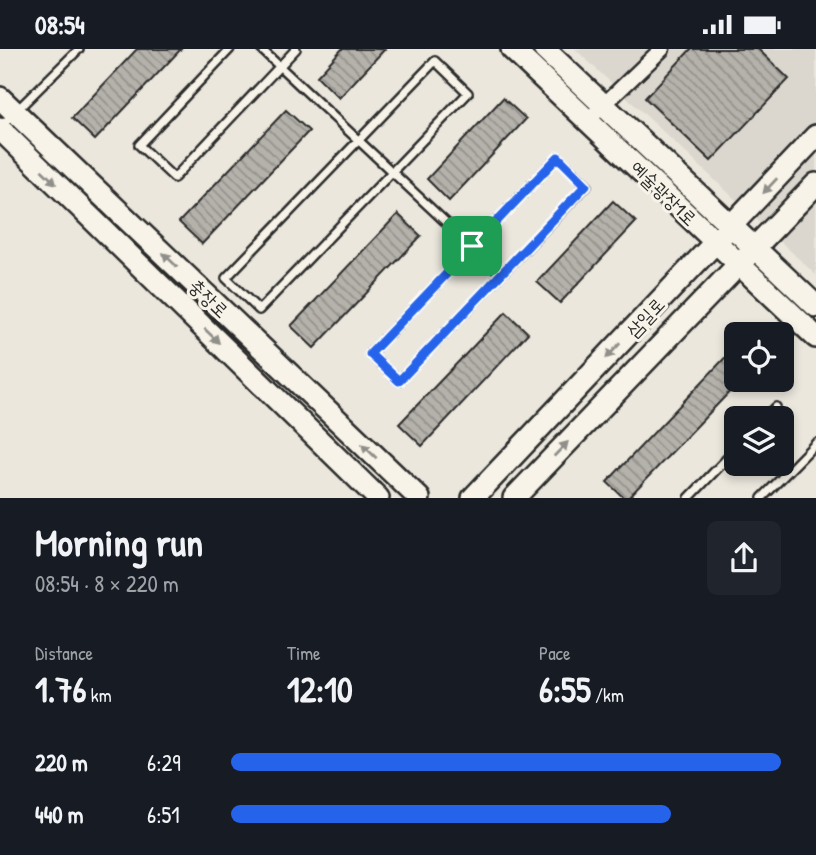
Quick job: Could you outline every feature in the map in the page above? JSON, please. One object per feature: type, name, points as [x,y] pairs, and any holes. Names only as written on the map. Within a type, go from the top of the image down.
[{"type":"street","name":"예술광장1로","points":[[512,49],[596,113],[732,226],[816,306]]},
{"type":"street","name":"예술광장1로","points":[[544,49],[596,113],[716,242],[816,338]]},
{"type":"street","points":[[596,113],[663,49]]},
{"type":"street","name":"충장로","points":[[4,117],[378,498]]},
{"type":"street","name":"충장로","points":[[4,117],[419,498]]},
{"type":"street","name":"삼일로","points":[[473,498],[816,136]]},
{"type":"street","name":"삼일로","points":[[514,498],[816,184]]},
{"type":"lane","points":[[4,117],[79,49]]},
{"type":"lane","points":[[230,49],[139,145],[174,178],[296,49]]},
{"type":"lane","points":[[261,49],[501,274]]},
{"type":"lane","points":[[435,61],[468,93],[393,172],[259,310],[226,278],[435,61]]},
{"type":"lane","points":[[558,157],[586,185],[399,381],[370,354],[472,246],[558,157]]},
{"type":"lane","points":[[762,498],[816,443]]},
{"type":"lane","points":[[688,498],[724,461]]},
{"type":"shaded area","points":[[575,49],[816,49],[816,275]]},
{"type":"building","points":[[137,49],[181,49],[95,140],[72,118]]},
{"type":"building","points":[[342,49],[385,49],[339,98],[317,76]]},
{"type":"building","points":[[691,49],[758,49],[789,79],[711,161],[645,98]]},
{"type":"building","points":[[503,98],[526,119],[449,201],[427,179]]},
{"type":"building","points":[[286,110],[309,131],[202,244],[179,222]]},
{"type":"building","points":[[613,201],[636,222],[560,303],[537,282]]},
{"type":"building","points":[[398,214],[421,236],[314,348],[291,326]]},
{"type":"building","points":[[506,312],[528,333],[422,446],[399,424]]},
{"type":"building","points":[[724,359],[724,392],[729,392],[628,498],[624,498],[607,482]]},
{"type":"route","points":[[558,157],[586,185],[399,381],[370,354],[472,246],[558,157]]}]
